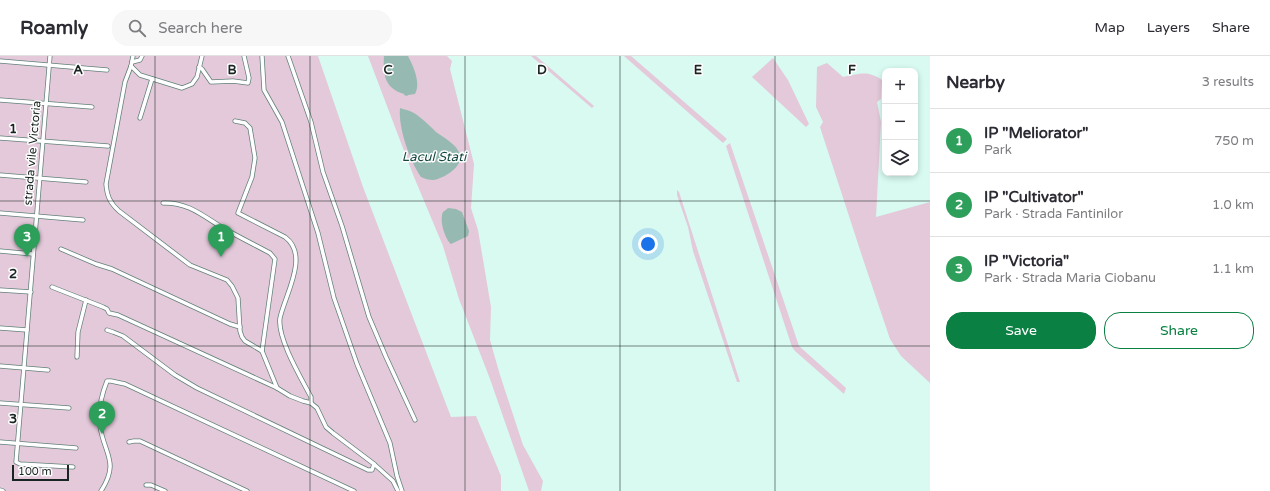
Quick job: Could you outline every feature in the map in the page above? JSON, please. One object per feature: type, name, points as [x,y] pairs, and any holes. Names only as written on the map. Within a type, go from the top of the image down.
[{"type":"street","name":"strada vile Victoria","points":[[50,56],[31,292],[23,367],[17,463],[73,467]]},
{"type":"street","points":[[134,56],[124,82],[106,184],[109,200],[116,208],[194,268],[227,280],[238,298],[242,337],[245,341],[262,351]]},
{"type":"street","points":[[132,64],[140,60],[142,56]]},
{"type":"street","points":[[132,64],[140,75],[182,88],[192,84],[197,77],[202,56]]},
{"type":"street","points":[[199,67],[212,82],[233,81],[248,83],[249,78],[244,56]]},
{"type":"street","points":[[262,56],[264,90],[282,122],[318,233],[334,298],[358,364],[390,443],[397,476],[402,491]]},
{"type":"street","points":[[288,56],[311,122],[323,172],[342,226],[369,316],[415,420]]},
{"type":"street","points":[[0,61],[107,70]]},
{"type":"street","points":[[140,118],[152,79]]},
{"type":"street","points":[[0,100],[92,107]]},
{"type":"street","points":[[235,121],[245,123],[250,128],[255,158],[252,178],[238,213],[290,241],[295,249],[296,257],[294,275],[280,318],[280,328],[283,341],[311,397],[311,403]]},
{"type":"street","points":[[0,138],[108,146]]},
{"type":"street","points":[[0,176],[86,182]]},
{"type":"street","points":[[164,203],[182,205],[195,210],[223,228],[270,253],[274,259],[262,351],[277,388]]},
{"type":"street","points":[[0,213],[83,220]]},
{"type":"street","points":[[61,249],[112,269],[230,324],[240,327]]},
{"type":"street","points":[[0,251],[33,254]]},
{"type":"street","points":[[52,287],[86,300],[109,312],[118,314],[277,388],[290,396],[311,403],[317,408],[326,426],[393,481],[398,491]]},
{"type":"street","points":[[0,290],[31,292]]},
{"type":"street","points":[[77,357],[78,332],[86,300]]},
{"type":"street","points":[[0,328],[27,330]]},
{"type":"street","points":[[107,330],[123,336],[175,375],[197,388],[368,470],[372,470],[374,464]]},
{"type":"street","points":[[0,366],[48,370]]},
{"type":"street","points":[[102,491],[110,475],[109,456],[100,429],[99,408],[107,381],[125,384],[354,491]]},
{"type":"street","points":[[0,403],[69,408]]},
{"type":"street","points":[[129,442],[134,440],[140,441],[247,491]]},
{"type":"street","points":[[0,442],[76,448]]},
{"type":"street","points":[[146,485],[151,485],[165,491]]},
{"type":"shaded area","points":[[0,56],[318,56],[363,187],[451,417],[476,416],[501,476],[501,491],[0,491]]},
{"type":"shaded area","points":[[368,56],[447,56],[452,61],[450,69],[474,164],[471,208],[478,230],[491,307],[490,340],[523,445],[543,481],[541,491],[529,491],[490,379],[459,299],[443,246],[414,177]]},
{"type":"shaded area","points":[[531,56],[536,56],[594,106],[592,108]]},
{"type":"shaded area","points":[[624,56],[631,56],[727,139],[723,143]]},
{"type":"shaded area","points":[[773,58],[788,80],[809,124],[806,127],[752,77]]},
{"type":"shaded area","points":[[827,63],[843,77],[868,74],[882,80],[881,99],[877,102],[881,122],[876,217],[930,202],[930,383],[901,356],[890,339],[820,127],[823,122],[816,107],[817,67]]},
{"type":"shaded area","points":[[730,143],[799,346],[846,388],[844,394],[792,347],[726,146]]},
{"type":"shaded area","points":[[677,190],[679,192],[740,382],[737,382],[693,251],[688,227],[677,195]]},
{"type":"water","points":[[384,56],[408,56],[417,80],[417,90],[415,94],[407,96],[392,88],[386,80]]},
{"type":"water","name":"Lacul Stati","points":[[400,108],[415,114],[425,121],[456,148],[460,155],[460,159],[455,168],[447,175],[433,180],[421,177],[406,144],[401,125]]},
{"type":"water","points":[[448,208],[456,209],[462,212],[469,231],[468,236],[451,244],[445,234],[442,224],[443,212]]},
{"type":"place","name":"IP \"Victoria\"","points":[[27,257]]},
{"type":"place","name":"IP \"Meliorator\"","points":[[221,257]]},
{"type":"place","name":"IP \"Cultivator\"","points":[[102,434]]}]
